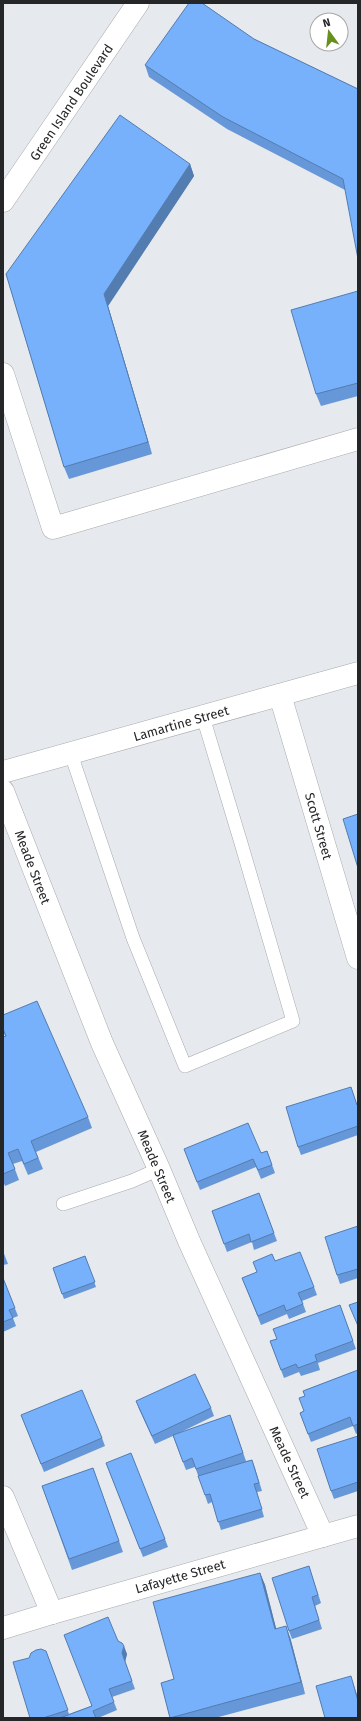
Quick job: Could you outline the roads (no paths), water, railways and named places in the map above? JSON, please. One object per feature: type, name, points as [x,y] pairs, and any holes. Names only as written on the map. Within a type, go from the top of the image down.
[{"type":"street","name":"Green Island Boulevard","points":[[3,201],[138,3]]},
{"type":"street","points":[[3,374],[53,528],[358,439]]},
{"type":"street","name":"Lamartine Street","points":[[3,772],[358,673]]},
{"type":"street","name":"Scott Street","points":[[280,695],[358,958]]},
{"type":"street","name":"Meade Street","points":[[3,791],[102,1043],[159,1169],[189,1242],[324,1536]]},
{"type":"street","points":[[3,1497],[52,1613]]},
{"type":"street","name":"Lafayette Street","points":[[3,1628],[358,1526]]},
{"type":"lane","points":[[70,754],[133,938],[186,1066],[293,1021],[203,717]]},
{"type":"lane","points":[[62,1204],[132,1181],[159,1169]]}]
